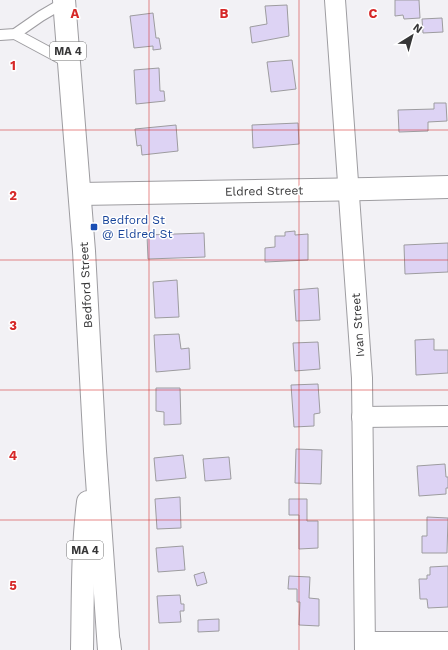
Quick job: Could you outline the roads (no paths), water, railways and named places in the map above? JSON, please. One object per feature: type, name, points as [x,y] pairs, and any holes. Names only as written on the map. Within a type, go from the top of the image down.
[{"type":"main road","name":"Bedford Street","points":[[64,1],[84,251],[95,451],[109,647]]},
{"type":"main road","name":"Eldred Street","points":[[80,194],[448,187]]},
{"type":"main road","name":"Bedford Street","points":[[82,650],[86,523],[95,451]]},
{"type":"street","name":"Ivan Street","points":[[335,0],[362,378],[365,646]]},
{"type":"street","points":[[362,417],[448,416]]},
{"type":"street","points":[[365,646],[448,642]]},
{"type":"lane","points":[[0,35],[16,34],[64,1]]},
{"type":"lane","points":[[16,34],[69,63]]},
{"type":"place","name":"Bedford St @ Eldred St","points":[[94,227]]}]
